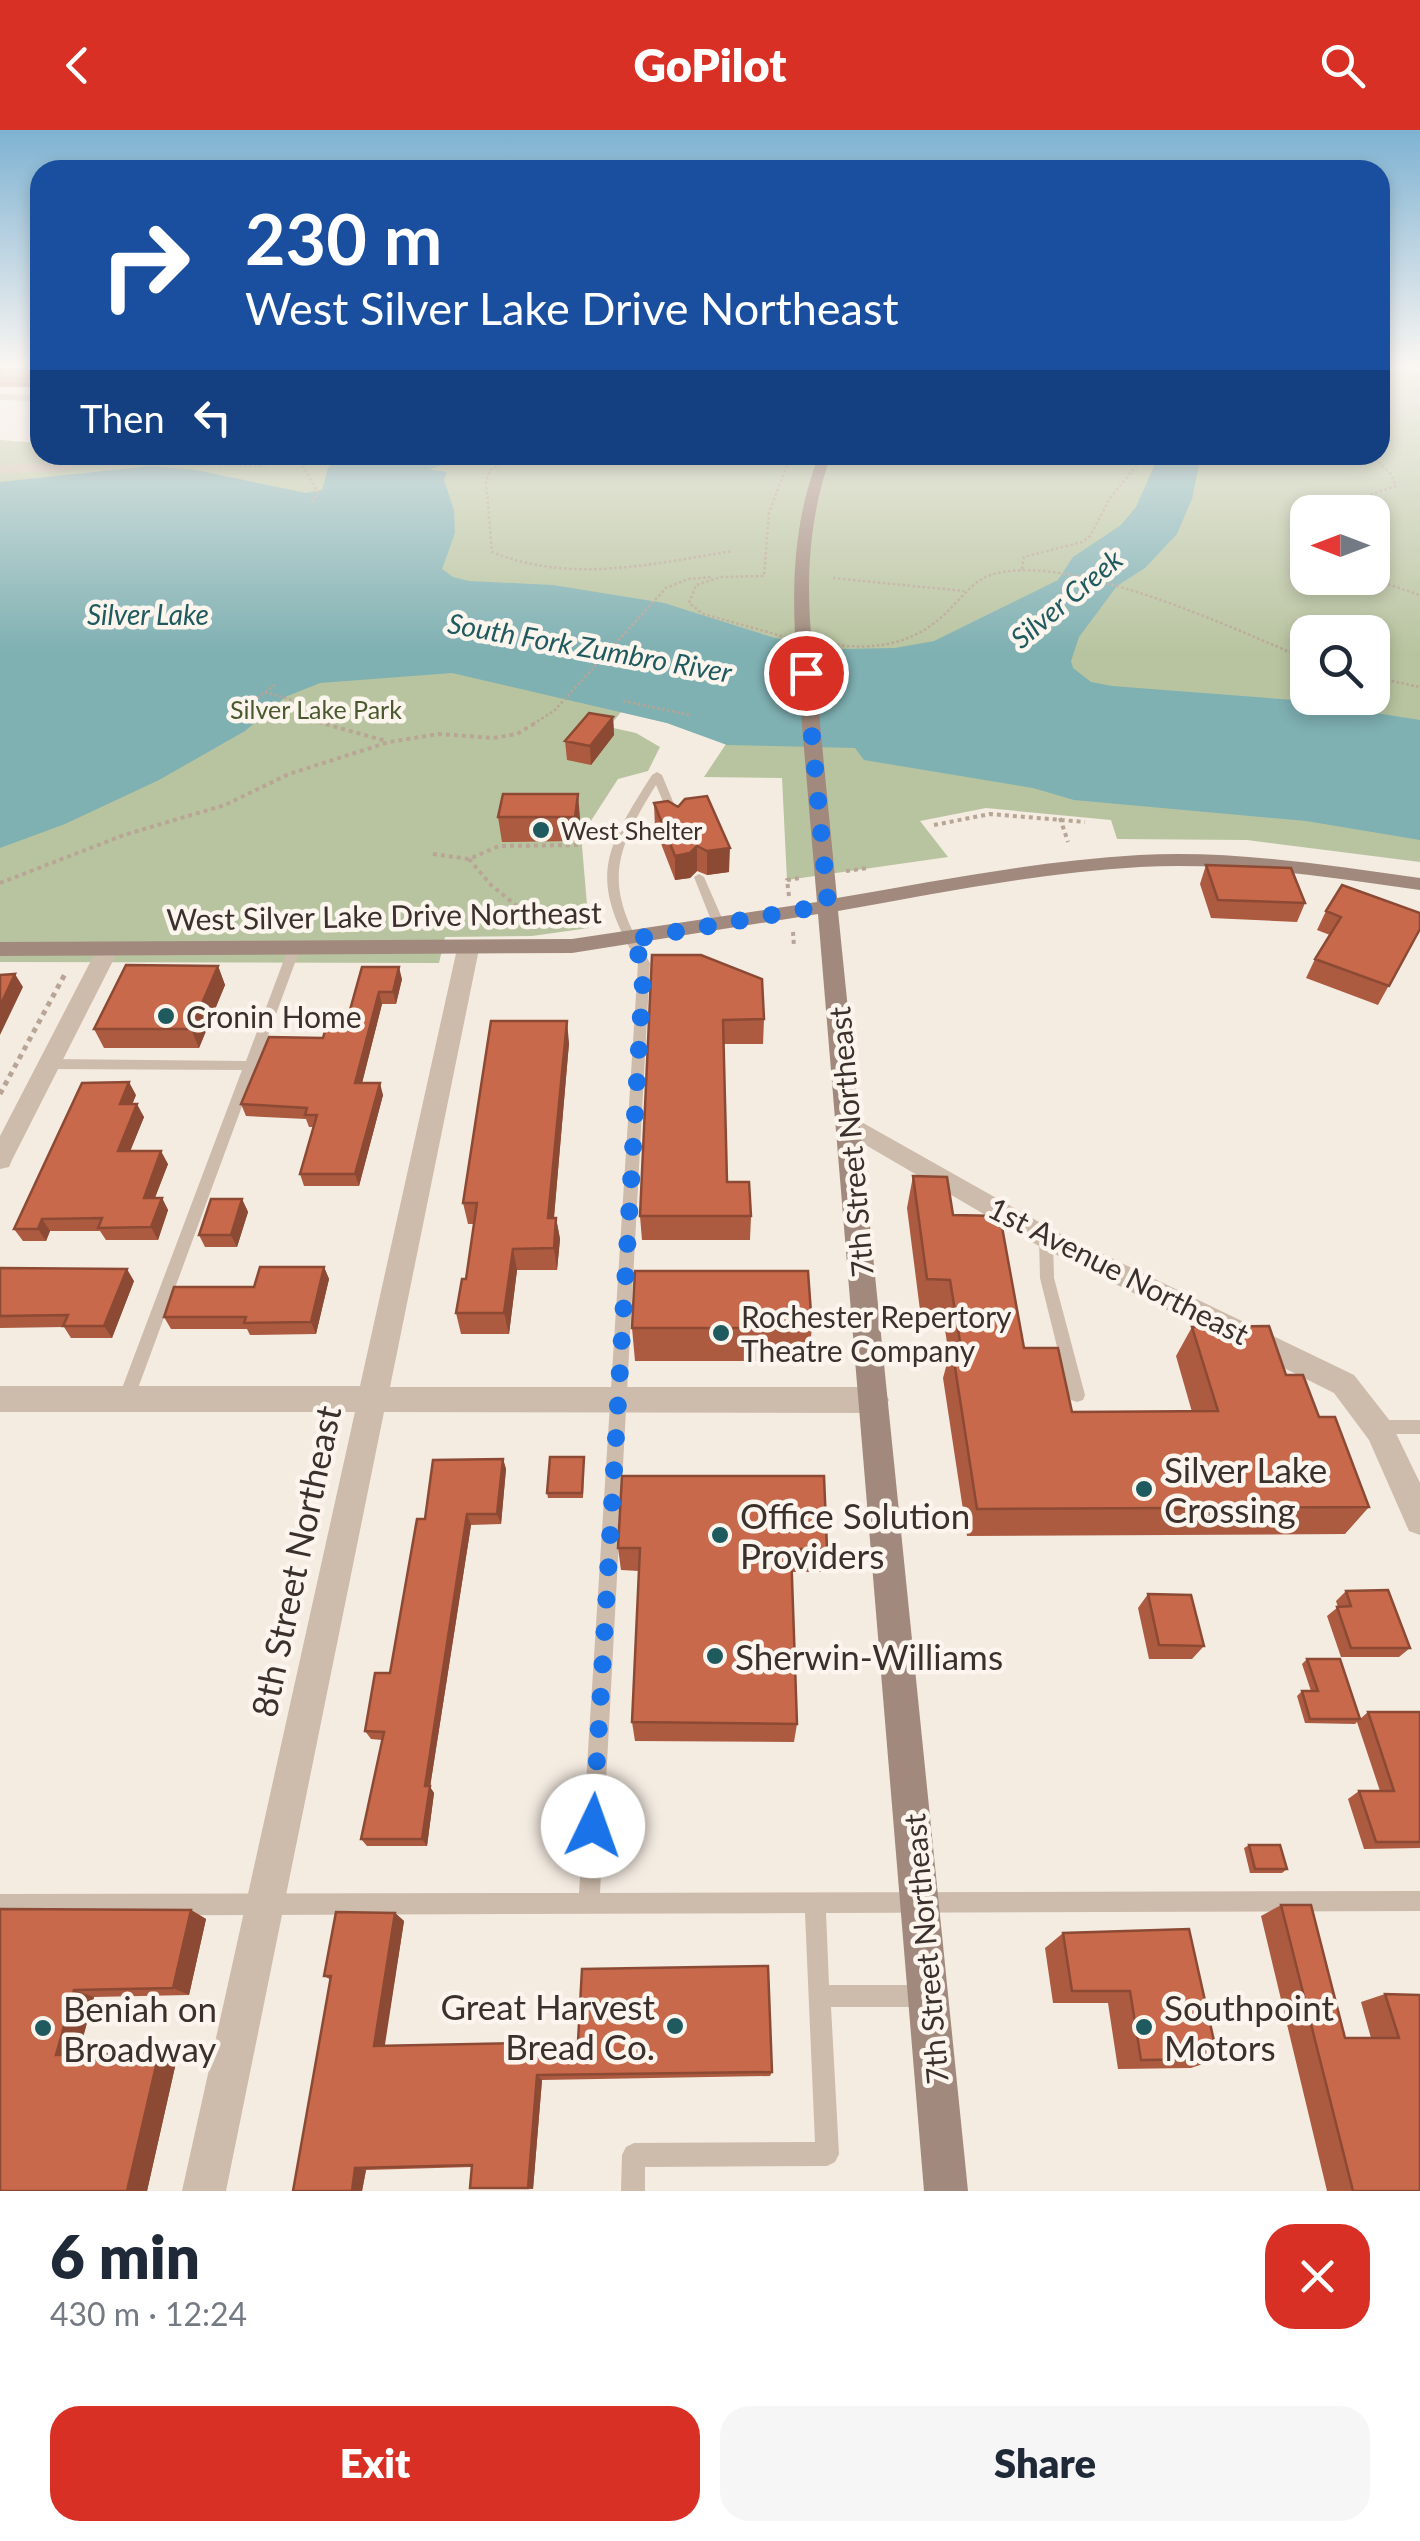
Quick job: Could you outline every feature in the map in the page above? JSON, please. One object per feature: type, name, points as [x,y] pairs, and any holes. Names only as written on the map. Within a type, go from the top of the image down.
[{"type":"main road","name":"7th Street Northeast","points":[[822,465],[803,523],[803,634],[946,2191]]},
{"type":"main road","name":"West Silver Lake Drive Northeast","points":[[0,949],[555,948],[629,940],[1050,868],[1164,860],[1284,864],[1420,884]]},
{"type":"street","points":[[0,469],[71,465]]},
{"type":"street","points":[[0,1160],[108,949]]},
{"type":"street","name":"8th Street Northeast","points":[[204,2191],[468,949]]},
{"type":"street","name":"1st Avenue Northeast","points":[[849,1124],[1046,1238],[1344,1384],[1365,1405],[1379,1428],[1420,1520]]},
{"type":"street","points":[[0,1398],[874,1400]]},
{"type":"lane","points":[[657,775],[677,824]]},
{"type":"lane","points":[[588,1904],[644,963],[614,906],[612,868],[618,838],[657,775]]},
{"type":"lane","points":[[699,877],[718,925]]},
{"type":"lane","points":[[126,1399],[294,950]]},
{"type":"lane","points":[[50,1064],[251,1066]]},
{"type":"lane","points":[[1046,1238],[1047,1278],[1076,1395]]},
{"type":"lane","points":[[1379,1428],[1420,1428]]},
{"type":"lane","points":[[0,1905],[1420,1901]]},
{"type":"lane","points":[[633,2191],[634,2155],[827,2154],[815,1902]]},
{"type":"lane","points":[[818,1996],[930,1996]]},
{"type":"path","points":[[242,465],[268,465]]},
{"type":"path","points":[[302,465],[316,492],[312,502]]},
{"type":"path","points":[[500,465],[490,470],[486,482],[492,552],[508,561],[610,570],[732,551]]},
{"type":"path","points":[[0,882],[124,835],[225,804],[289,774],[388,742],[439,734],[493,738],[517,734],[554,711],[666,588],[688,578],[764,576],[769,512],[787,465]]},
{"type":"path","points":[[1022,569],[1024,557],[1082,542],[1090,536],[1110,498],[1137,465]]},
{"type":"path","points":[[1382,465],[1396,486],[1383,495]]},
{"type":"path","points":[[931,627],[966,592],[995,571],[1022,569],[1051,572],[1155,599],[1290,653]]},
{"type":"path","points":[[690,597],[696,585],[722,577]]},
{"type":"path","points":[[833,578],[966,592]]},
{"type":"path","points":[[1390,585],[1420,595]]},
{"type":"path","points":[[1390,681],[1420,688]]},
{"type":"path","points":[[253,701],[276,684]]},
{"type":"path","points":[[265,692],[296,701],[320,723],[388,742]]},
{"type":"path","points":[[622,701],[690,715]]},
{"type":"path","points":[[648,718],[658,708]]},
{"type":"path","points":[[934,824],[955,817],[1000,813],[1085,822]]},
{"type":"path","points":[[1060,818],[1068,842]]},
{"type":"path","points":[[433,854],[469,859],[498,846],[582,846]]},
{"type":"path","points":[[469,859],[490,885],[523,911]]},
{"type":"path","points":[[0,1094],[67,971]]},
{"type":"green space","name":"Silver Lake Park","points":[[0,461],[30,461],[30,465],[1390,465],[1390,461],[1420,461],[1420,862],[1247,840],[1117,839],[1111,820],[986,808],[920,821],[948,857],[787,880],[782,778],[704,777],[726,744],[621,712],[609,727],[636,733],[660,747],[648,771],[618,779],[585,830],[582,846],[589,928],[532,936],[445,937],[439,963],[0,962]]},
{"type":"water","name":"Silver Lake","points":[[331,465],[443,465],[429,469],[447,472],[444,480],[454,510],[455,533],[442,569],[453,577],[553,585],[664,603],[775,638],[842,649],[895,648],[934,641],[1058,580],[1073,557],[1121,525],[1136,507],[1155,465],[1199,465],[1192,499],[1177,534],[1145,568],[1117,586],[1079,637],[1071,661],[1073,668],[1091,682],[1112,686],[1290,700],[1290,715],[1388,715],[1420,720],[1420,840],[1306,821],[1074,800],[1033,788],[864,760],[855,748],[727,745],[667,723],[452,673],[320,683],[285,697],[245,731],[159,780],[65,824],[0,848],[0,482],[151,466],[196,470],[306,493],[322,490]]},
{"type":"building","points":[[589,713],[613,717],[590,746],[565,741]]},
{"type":"building","points":[[503,794],[578,794],[575,817],[498,817]]},
{"type":"building","points":[[707,796],[730,848],[707,851],[697,846],[690,853],[675,856],[654,803],[668,801],[678,807],[685,799]]},
{"type":"building","points":[[1206,865],[1291,868],[1305,903],[1218,900]]},
{"type":"building","points":[[1342,885],[1420,913],[1420,929],[1389,986],[1315,959],[1341,917],[1326,911]]},
{"type":"building","points":[[652,955],[701,955],[762,979],[764,1019],[723,1020],[727,1182],[749,1182],[751,1216],[640,1216]]},
{"type":"building","points":[[126,965],[218,966],[191,1029],[94,1029]]},
{"type":"building","points":[[362,967],[399,967],[393,992],[379,992],[355,1083],[380,1083],[355,1174],[300,1174],[317,1115],[305,1115],[307,1108],[241,1104],[269,1037],[323,1038],[329,1017],[348,1017]]},
{"type":"building","points":[[15,974],[0,1006],[0,975]]},
{"type":"building","points":[[491,1021],[567,1021],[548,1218],[556,1218],[554,1248],[513,1249],[504,1313],[456,1313],[462,1279],[466,1279],[477,1203],[463,1203]]},
{"type":"building","points":[[129,1082],[120,1104],[137,1104],[118,1151],[161,1151],[144,1198],[162,1198],[151,1227],[98,1228],[102,1218],[42,1219],[38,1229],[14,1229],[82,1083]]},
{"type":"building","points":[[913,1176],[947,1177],[953,1215],[1000,1216],[1024,1348],[1058,1348],[1072,1412],[1218,1411],[1192,1327],[1269,1326],[1286,1375],[1303,1375],[1319,1417],[1335,1417],[1369,1507],[977,1509],[952,1348],[961,1348],[950,1280],[927,1279]]},
{"type":"building","points":[[211,1199],[242,1199],[231,1235],[199,1235]]},
{"type":"building","points":[[260,1267],[324,1267],[311,1322],[244,1323],[246,1317],[164,1317],[174,1287],[254,1287]]},
{"type":"building","points":[[0,1268],[127,1269],[104,1326],[63,1326],[68,1315],[0,1316]]},
{"type":"building","points":[[635,1271],[808,1271],[812,1328],[632,1328]]},
{"type":"building","points":[[550,1457],[584,1457],[582,1493],[547,1493]]},
{"type":"building","points":[[503,1459],[497,1514],[467,1514],[425,1786],[430,1786],[422,1839],[361,1839],[384,1732],[365,1731],[375,1673],[390,1673],[417,1519],[425,1519],[433,1460]]},
{"type":"building","points":[[622,1476],[824,1476],[827,1549],[791,1549],[797,1724],[632,1722],[640,1548],[618,1548]]},
{"type":"building","points":[[1388,1590],[1410,1648],[1351,1648],[1337,1607],[1351,1606],[1346,1591]]},
{"type":"building","points":[[1148,1594],[1191,1595],[1204,1646],[1159,1645]]},
{"type":"building","points":[[1307,1659],[1340,1659],[1360,1719],[1310,1719],[1302,1691],[1318,1691]]},
{"type":"building","points":[[1368,1712],[1420,1712],[1420,1842],[1376,1842],[1359,1791],[1394,1791]]},
{"type":"building","points":[[1249,1845],[1280,1845],[1287,1869],[1255,1869]]},
{"type":"building","points":[[1281,1905],[1311,1905],[1345,2038],[1399,2038],[1385,1994],[1420,1995],[1420,2191],[1353,2191]]},
{"type":"building","name":"Beniah on Broadway","points":[[0,1909],[191,1910],[173,1988],[74,1990],[56,2055],[159,2053],[127,2191],[0,2191]]},
{"type":"building","points":[[336,1912],[395,1913],[374,2046],[578,2042],[582,1969],[768,1966],[772,2072],[537,2075],[528,2188],[470,2188],[472,2165],[355,2168],[352,2191],[293,2191],[331,1976],[324,1976]]},
{"type":"building","points":[[1189,1929],[1218,2059],[1141,2060],[1130,1991],[1072,1991],[1063,1933]]},
{"type":"place","name":"West Shelter","points":[[541,830]]},
{"type":"place","name":"Cronin Home","points":[[166,1016]]},
{"type":"place","name":"Rochester Repertory Theatre Company","points":[[721,1333]]},
{"type":"place","name":"Silver Lake Crossing","points":[[1144,1489]]},
{"type":"place","name":"Office Solution Providers","points":[[720,1535]]},
{"type":"place","name":"Sherwin-Williams","points":[[715,1656]]},
{"type":"place","name":"Great Harvest Bread Co.","points":[[675,2026]]},
{"type":"place","name":"Southpoint Motors","points":[[1144,2027]]},
{"type":"place","name":"Beniah on Broadway","points":[[43,2028]]},
{"type":"route","points":[[593,1826],[644,963],[629,940],[828,905],[806,673]]},
{"type":"water label","name":"Silver Creek","points":[[1066,598]]},
{"type":"water label","name":"South Fork Zumbro River","points":[[590,647]]}]
